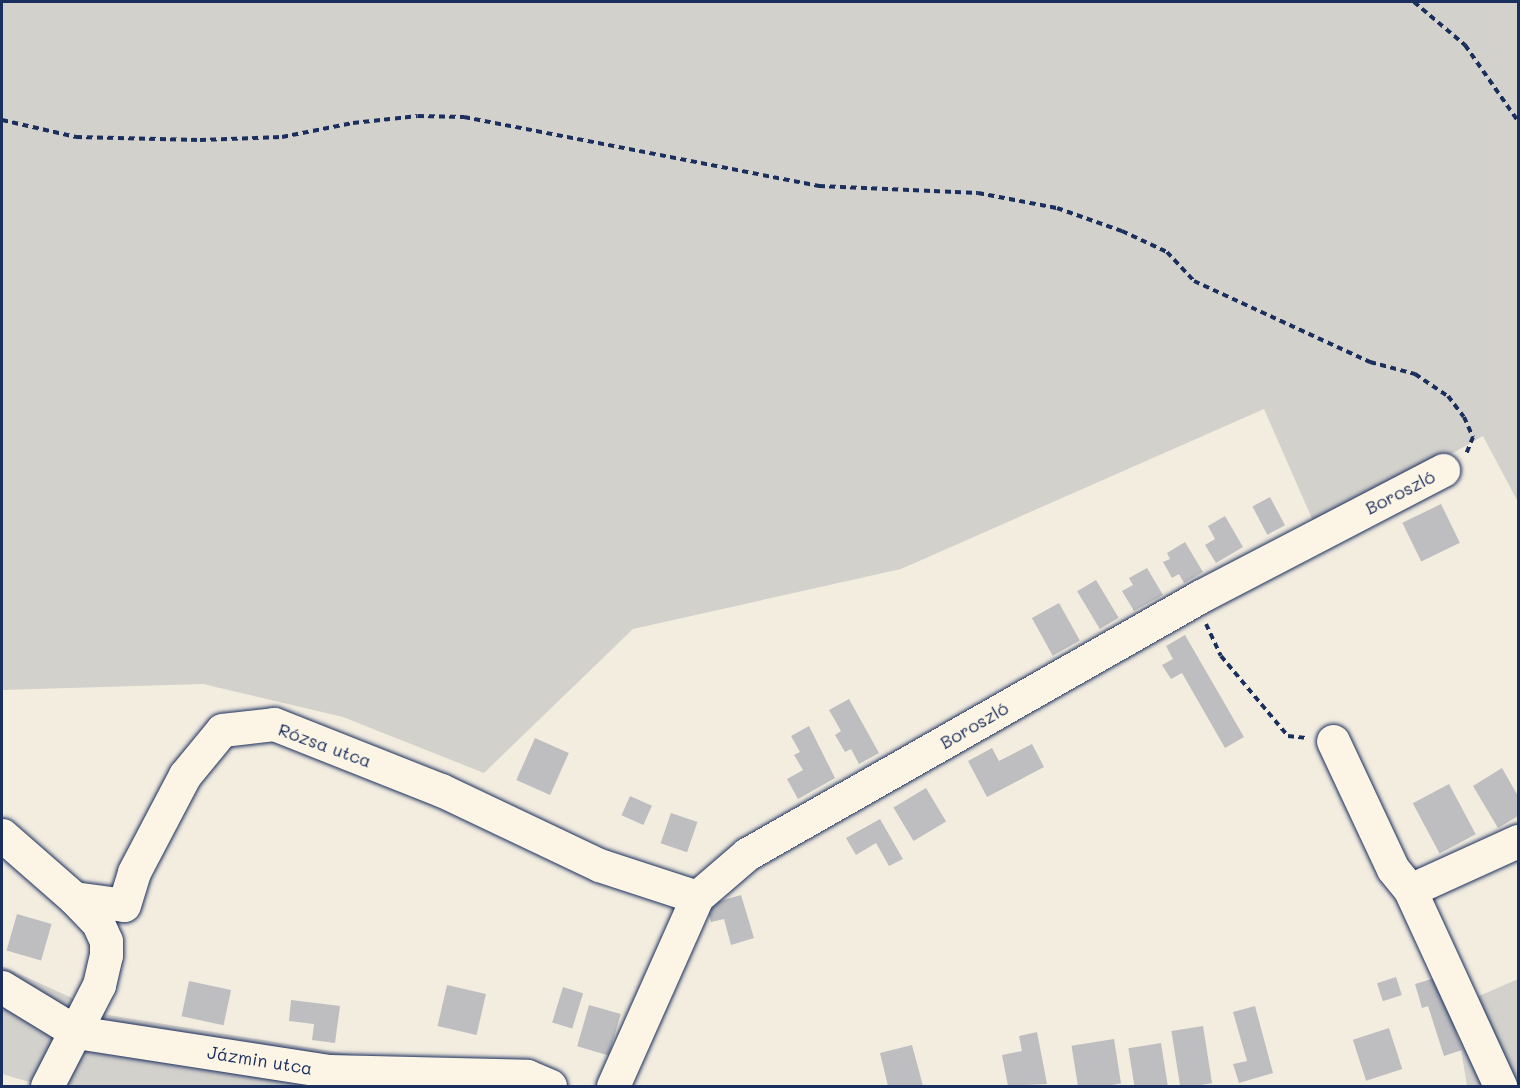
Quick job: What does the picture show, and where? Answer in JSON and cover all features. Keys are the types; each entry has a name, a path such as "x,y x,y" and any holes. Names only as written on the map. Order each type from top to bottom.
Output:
{"street":[{"name":"Boroszló","path":"613,1086 697,897 747,854 1201,596 1443,470"},
{"name":"Rózsa utca","path":"74,898 124,905 134,873 185,775 222,730 273,724 441,790 599,865 697,897"},
{"path":"1333,741 1393,869 1410,890 1500,1086"},
{"path":"2,835 74,898 98,923 106,948 99,985 47,1086"},
{"path":"1410,890 1518,841"},
{"path":"2,987 76,1032"},
{"name":"Jázmin utca","path":"76,1032 329,1071 527,1076 550,1086"}],"path":[{"path":"1414,2 1465,45 1518,122"},
{"path":"2,120 76,137 200,140 282,137 353,123 418,116 464,117 819,186 978,193 1058,208 1122,231 1167,252 1194,281 1371,362 1415,374 1448,396 1473,437 1460,466 1443,470"},
{"path":"1201,596 1207,630 1221,656 1288,736 1333,741"}],"shaded area":[{"path":"2,2 1518,2 1518,502 1483,436 1317,530 1264,409 901,569 633,629 484,773 343,717 203,684 2,690"},
{"path":"2,966 109,1015 546,1086 43,1086 2,1074"},
{"path":"1518,979 1518,1086 1467,1086 1454,1007"}],"building":[{"path":"1270,497 1285,525 1267,535 1252,506"},
{"path":"1441,504 1460,543 1421,561 1402,523"},
{"path":"1225,516 1243,547 1216,563 1205,545 1215,539 1208,526"},
{"path":"1185,542 1203,572 1184,583 1179,574 1172,578 1163,562 1170,559 1167,553"},
{"path":"1147,568 1163,595 1134,611 1122,591 1133,585 1129,578"},
{"path":"1096,580 1119,618 1100,629 1077,591"},
{"path":"1059,603 1080,641 1053,656 1032,618"},
{"path":"1185,635 1244,737 1225,748 1182,673 1171,679 1162,665 1173,659 1166,646"},
{"path":"849,699 879,753 859,764 851,749 845,752 835,735 841,731 829,710"},
{"path":"809,726 835,778 798,799 787,779 803,770 794,755 800,752 791,736"},
{"path":"535,738 569,753 550,795 516,780"},
{"path":"1032,744 1044,767 987,797 968,761 992,748 999,761"},
{"path":"1502,768 1518,796 1518,816 1498,828 1473,786"},
{"path":"1449,784 1476,834 1440,854 1413,803"},
{"path":"926,788 946,821 914,841 893,808"},
{"path":"630,796 652,806 643,825 621,815"},
{"path":"671,813 697,822 687,852 661,843"},
{"path":"880,819 903,859 889,866 876,843 856,855 846,838"},
{"path":"741,895 754,938 731,945 724,919 711,922 706,905"},
{"path":"17,914 52,924 41,960 7,951"},
{"path":"1396,977 1402,995 1383,1001 1377,983"},
{"path":"1438,977 1462,1050 1444,1056 1428,1006 1422,1008 1415,984"},
{"path":"189,981 231,990 224,1025 182,1016"},
{"path":"447,985 486,994 477,1035 438,1026"},
{"path":"563,987 583,993 572,1029 552,1022"},
{"path":"291,1000 340,1006 335,1043 312,1040 314,1024 289,1021"},
{"path":"589,1005 621,1014 609,1055 577,1046"},
{"path":"1255,1006 1273,1073 1239,1083 1233,1064 1247,1061 1233,1012"},
{"path":"1203,1026 1212,1083 1180,1086 1171,1031"},
{"path":"1389,1028 1402,1069 1366,1081 1353,1040"},
{"path":"1037,1032 1047,1084 1008,1086 1002,1055 1022,1051 1019,1036"},
{"path":"1114,1039 1121,1083 1078,1086 1072,1046"},
{"path":"1161,1043 1168,1085 1134,1086 1128,1048"},
{"path":"912,1045 923,1086 888,1086 880,1053"}]}
